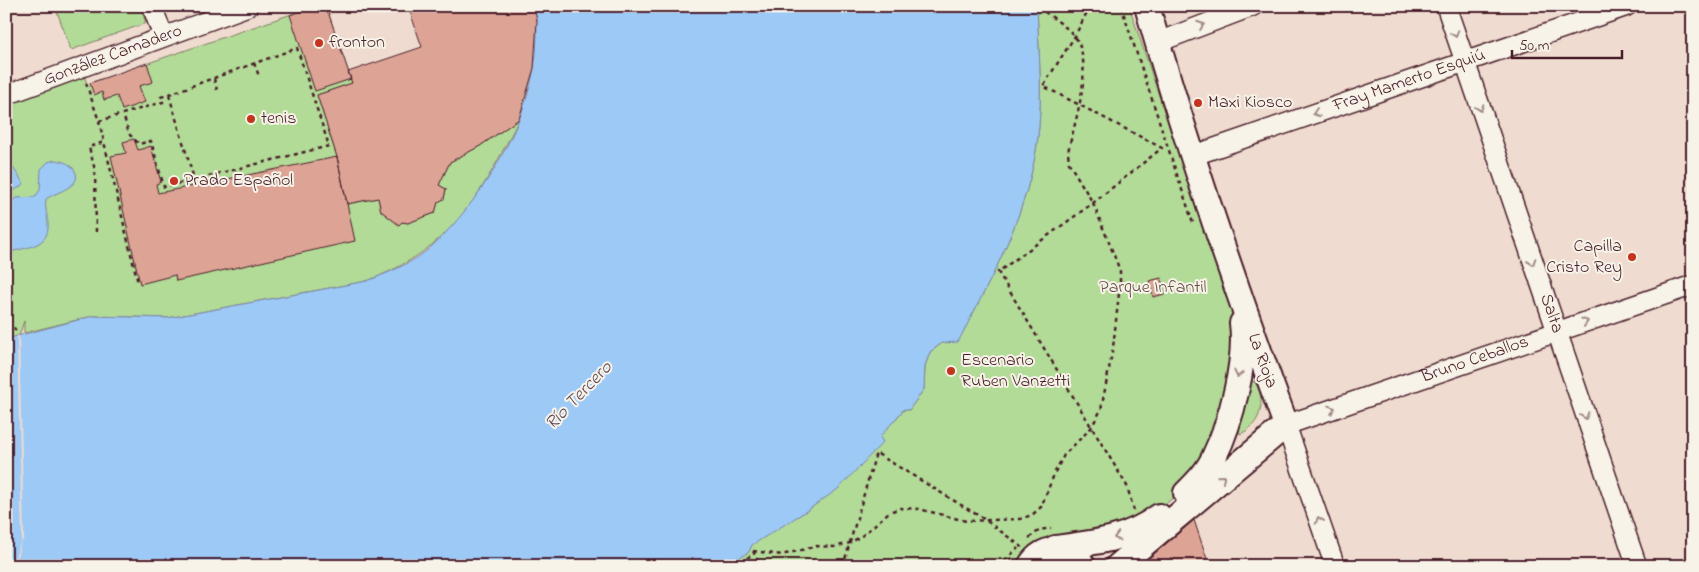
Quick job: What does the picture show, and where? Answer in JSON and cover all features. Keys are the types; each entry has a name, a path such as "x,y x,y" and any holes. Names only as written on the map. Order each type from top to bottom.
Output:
{"main road":[{"path":"1139,6 1156,42"},
{"path":"1146,6 1156,42"},
{"name":"La Rioja","path":"1156,42 1237,292 1286,425"},
{"path":"1055,538 1119,537 1139,529 1180,499 1208,468 1222,437 1243,347 1237,292"},
{"path":"1118,566 1286,425"},
{"path":"1026,557 1047,550 1055,538"},
{"path":"1055,538 1083,566"}],"street":[{"path":"152,6 163,36"},
{"name":"González Camadero","path":"6,95 248,6"},
{"path":"1156,42 1253,6"},
{"name":"Salta","path":"1446,6 1637,566"},
{"name":"Fray Mamerto Esquiú","path":"1192,156 1627,6"},
{"name":"Bruno Ceballos","path":"1286,425 1693,285"},
{"name":"La Rioja","path":"1286,425 1335,566"}],"path":[{"path":"1090,6 1075,36 1043,86 1162,148 1093,203 998,272 1127,486 1136,517"},
{"path":"1121,6 1196,231"},
{"path":"760,566 753,552 782,555 817,546 834,547 850,543 863,535 889,512 901,508 919,509 958,521 1010,520 1032,515 1041,507 1064,455 1091,428 1101,410 1109,376 1120,271 1093,203 1069,163 1068,152 1084,62 1075,36 1040,8"},
{"path":"99,121 163,102 161,97 297,48 329,146 164,187 151,141 139,144 129,134 123,114"},
{"path":"254,63 259,76"},
{"path":"82,67 99,121 138,283"},
{"path":"214,79 217,90"},
{"path":"169,95 194,180"},
{"path":"96,232 95,170 89,147 104,142"},
{"path":"6,330 14,328 18,334"},
{"path":"842,566 876,453 984,519 1026,557"},
{"path":"999,566 1026,557 1040,530 1055,538"},
{"path":"733,566 752,555"},
{"path":"612,566 630,563 687,566"}],"green space":[{"path":"55,6 140,6 146,23 71,50"},
{"name":"Prado Español","path":"315,6 326,6 352,83 317,95 337,157 347,204 378,198 381,211 399,225 402,222 408,223 435,213 438,202 444,198 446,189 439,185 450,162 480,146 519,119 491,172 460,217 442,236 421,253 396,268 367,281 168,318 93,316 24,333 24,321 19,336 6,339 6,103 84,75 87,84"},
{"name":"Parque Infantil","path":"1037,6 1129,6 1237,328 1231,380 1196,478 1155,513 1124,528 1044,538 1010,566 712,566 808,510 905,409 909,410 924,389 925,366 930,352 942,343 958,341 1002,256 1020,212 1033,166 1037,146 1040,106"},
{"path":"1254,381 1260,396 1260,411 1258,418 1253,424 1240,434 1238,427 1251,383"}],"water":[{"name":"Río Tercero","path":"534,6 1037,6 1040,86 1039,127 1033,166 1020,212 1002,256 958,342 942,343 930,352 925,366 924,389 909,410 904,409 880,437 883,442 838,489 752,545 749,552 726,566 718,562 711,566 6,566 6,339 93,316 168,318 367,281 393,271 417,258 453,225 474,199 494,169 511,137 524,104 533,71 537,38"},
{"path":"8,160 24,184 6,196 6,161"},
{"path":"55,160 71,166 76,174 76,179 68,188 46,199 48,228 43,240 38,244 6,254 6,204 17,198 35,197 40,190 41,169 48,162"}],"pier":[{"path":"17,336 19,336 24,539 21,542 15,566 12,566 22,538"}],"building":[{"name":"fronton","path":"315,6 326,6 351,79 315,91 290,15"},
{"path":"408,6 534,6 537,21 534,68 519,119 480,146 450,162 439,185 446,189 444,199 438,202 435,213 408,223 402,222 399,225 381,211 378,198 347,204 337,157 317,95 352,83 348,72 422,47"},
{"path":"147,63 153,82 139,86 145,102 122,110 117,96 104,100 102,92 94,95 90,83"},
{"path":"134,139 138,150 151,146 161,182 156,184 158,193 337,157 355,241 176,281 175,275 140,284 111,156 126,153 123,142"},
{"path":"1161,278 1165,294 1153,297 1149,281"},
{"path":"1194,520 1209,565 1141,566 1141,565"}],"place":[{"name":"fronton","path":"319,43"},
{"name":"Maxi Kiosco","path":"1198,103"},
{"name":"tenis","path":"251,119"},
{"name":"Prado Español","path":"174,181"},
{"name":"Capilla Cristo Rey","path":"1632,257"},
{"name":"Escenario Ruben Vanzetti","path":"951,371"}]}
